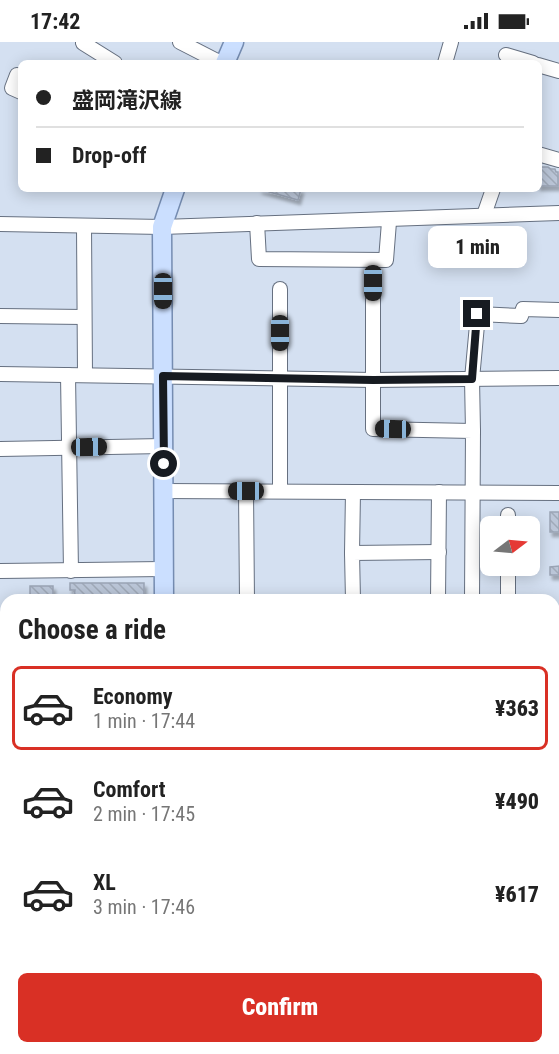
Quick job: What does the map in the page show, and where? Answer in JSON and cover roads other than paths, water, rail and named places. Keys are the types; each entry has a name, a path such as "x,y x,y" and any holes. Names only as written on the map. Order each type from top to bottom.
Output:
{"main road":[{"path":"225,60 234,42"},
{"path":"164,594 162,227 174,192"}],"street":[{"path":"180,42 217,60"},
{"path":"446,60 451,42"},
{"path":"83,43 110,60"},
{"path":"506,53 525,60"},
{"path":"542,66 559,71"},
{"path":"16,75 12,88 18,91"},
{"path":"542,155 559,160"},
{"path":"484,215 492,192"},
{"path":"0,224 162,227 559,213"},
{"path":"257,223 259,259 386,261 389,222"},
{"path":"84,226 85,375"},
{"path":"373,283 373,429 473,431"},
{"path":"280,289 280,491"},
{"path":"472,594 472,379 477,314 521,316 523,309 559,310"},
{"path":"0,316 84,318"},
{"path":"0,374 373,380 559,378"},
{"path":"68,375 71,570"},
{"path":"0,449 164,446"},
{"path":"164,491 559,493"},
{"path":"246,491 247,594"},
{"path":"353,492 353,594"},
{"path":"438,594 439,492"},
{"path":"352,553 439,552"},
{"path":"0,571 164,569"},
{"path":"508,576 508,594"}]}
